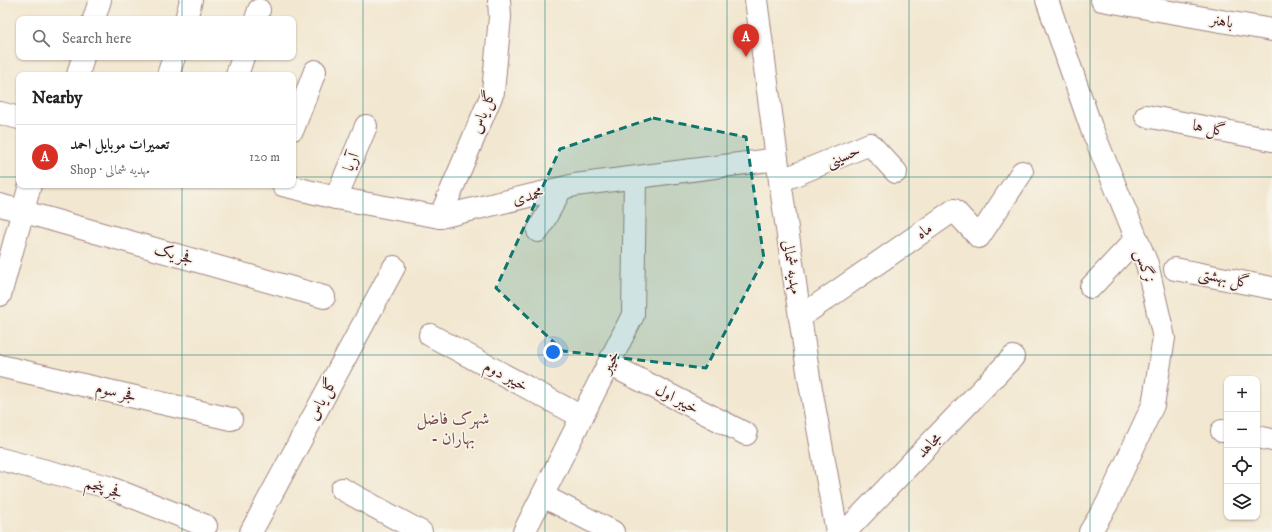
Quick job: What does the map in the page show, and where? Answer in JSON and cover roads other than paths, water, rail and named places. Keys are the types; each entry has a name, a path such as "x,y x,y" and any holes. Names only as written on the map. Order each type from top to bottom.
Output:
{"street":[{"path":"95,16 100,0"},
{"path":"187,16 191,0"},
{"name":"گل یاس","path":"440,217 492,92 500,17 499,0"},
{"name":"مهدیه شمالی","path":"756,0 776,159 809,378 837,532"},
{"name":"نرگس","path":"1047,0 1091,127 1147,264 1164,338 1153,405 1107,504 1090,532"},
{"name":"باهنر","path":"1102,0 1272,30"},
{"path":"79,72 82,60"},
{"path":"169,72 173,60"},
{"path":"238,72 242,60"},
{"path":"296,121 315,71"},
{"path":"0,113 16,117"},
{"name":"گل ها","path":"1146,116 1272,140"},
{"name":"آریا","path":"336,198 366,126"},
{"name":"حسینی","path":"780,181 870,144 896,172"},
{"name":"محمدی","path":"295,188 336,198 440,217 575,185 776,159"},
{"name":"ماه","path":"800,316 954,210 979,237 1022,172"},
{"name":"خیبر","path":"524,532 633,315 635,178"},
{"path":"0,295 29,188"},
{"path":"538,231 561,189"},
{"name":"فجر یک","path":"0,205 324,297"},
{"path":"1091,286 1136,239"},
{"name":"گل یاس","path":"251,532 394,267"},
{"name":"گل بهشتی","path":"1175,269 1272,288"},
{"name":"خیبر دوم","path":"430,335 582,417"},
{"name":"مجاهد","path":"845,532 1013,357"},
{"name":"خیبر اول","path":"609,364 746,434"},
{"name":"فجر سوم","path":"0,366 231,419"},
{"path":"1260,438 1272,440"},
{"name":"فجر پنجم","path":"0,459 108,487 206,526"},
{"path":"342,488 421,532"},
{"path":"543,496 613,532"}],"place":[{"name":"تعمیرات موبایل احمد","path":"746,57"}],"district":[{"name":"شهرک فاضل - بهاران","path":"453,429"}]}
